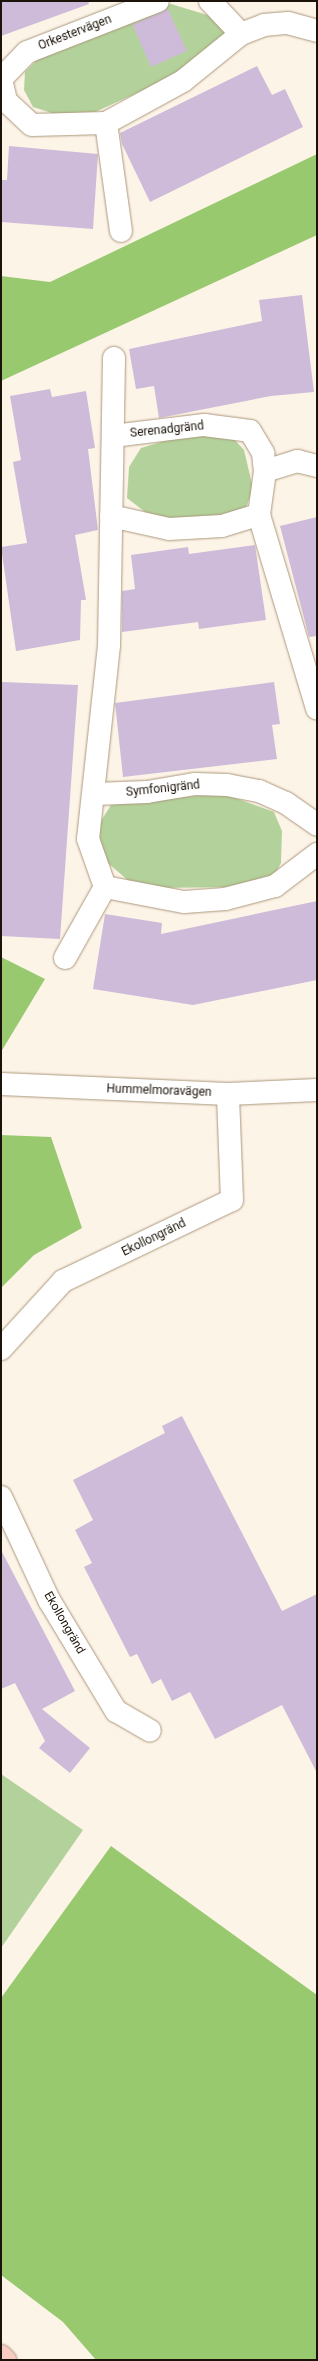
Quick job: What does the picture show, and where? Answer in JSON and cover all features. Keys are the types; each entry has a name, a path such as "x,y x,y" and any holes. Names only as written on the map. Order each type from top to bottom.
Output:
{"main road":[{"path":"1,2356 5,2360"}],"street":[{"name":"Orkestervägen","path":"158,1 27,52 1,79 6,100 32,125 106,123 183,81 241,34 264,25 288,23 317,30"},
{"path":"210,1 241,34"},
{"path":"106,123 121,231"},
{"name":"Serenadgränd","path":"94,794 95,754 109,645 114,358"},
{"name":"Serenadgränd","path":"113,436 204,425 250,431 263,453 265,471 259,515 317,708"},
{"path":"265,471 297,461 317,466"},
{"path":"111,516 169,529 222,526 259,515"},
{"name":"Symfonigränd","path":"94,794 147,792 196,784 227,784 259,791 286,803 317,826"},
{"path":"65,958 105,887 88,839 94,794"},
{"path":"105,887 184,902 225,899 275,886 317,854"},
{"name":"Hummelmoravägen","path":"1,1084 228,1094 317,1090"},
{"name":"Ekollongränd","path":"1,1349 63,1281 232,1200 228,1094"},
{"name":"Ekollongränd","path":"1,1497 49,1600 116,1711 150,1730"}],"green space":[{"path":"171,4 214,17 230,37 174,76 95,112 55,114 33,107 24,90 25,72 45,52"},
{"path":"317,154 317,235 1,381 1,276 50,282"},
{"path":"181,436 231,436 244,450 253,488 246,508 223,517 165,519 145,512 127,498 129,467 141,448"},
{"path":"221,793 274,812 282,831 281,863 273,878 238,887 152,888 130,882 102,858 99,824 111,805"},
{"path":"1,957 45,979 1,1052"},
{"path":"1,1135 51,1137 82,1228 34,1255 1,1288"},
{"path":"1,1774 83,1830 1,1948"},
{"path":"111,1846 317,1995 317,2360 96,2360 63,2322 1,2275 1,1998"}],"building":[{"path":"1,1 88,1 89,4 1,36"},
{"path":"168,9 187,51 151,67 132,25"},
{"path":"257,66 272,95 285,89 303,127 150,202 122,144 120,133"},
{"path":"9,146 98,154 93,229 1,222 1,180 7,180"},
{"path":"302,295 314,392 271,396 159,418 154,386 136,389 129,349 262,321 259,300"},
{"path":"50,389 52,397 86,391 95,448 88,449 98,530 75,535 86,600 81,600 80,640 16,651 1,547 27,543 13,462 21,460 10,396"},
{"path":"317,517 317,636 309,637 280,526"},
{"path":"255,545 266,620 199,629 198,622 122,632 122,591 135,589 131,555 188,547 189,554"},
{"path":"2,682 78,685 60,939 1,936"},
{"path":"274,682 280,724 272,725 277,759 123,777 115,703"},
{"path":"317,901 317,980 193,1005 93,989 105,914 162,923 161,934"},
{"path":"182,1416 282,1611 317,1594 317,1773 282,1705 215,1739 190,1692 172,1701 161,1679 152,1684 137,1654 130,1657 84,1567 92,1563 75,1530 93,1520 73,1480 165,1433 162,1426"},
{"path":"1,1550 75,1691 42,1709 90,1748 70,1773 39,1748 45,1741 15,1683 1,1689"}]}
